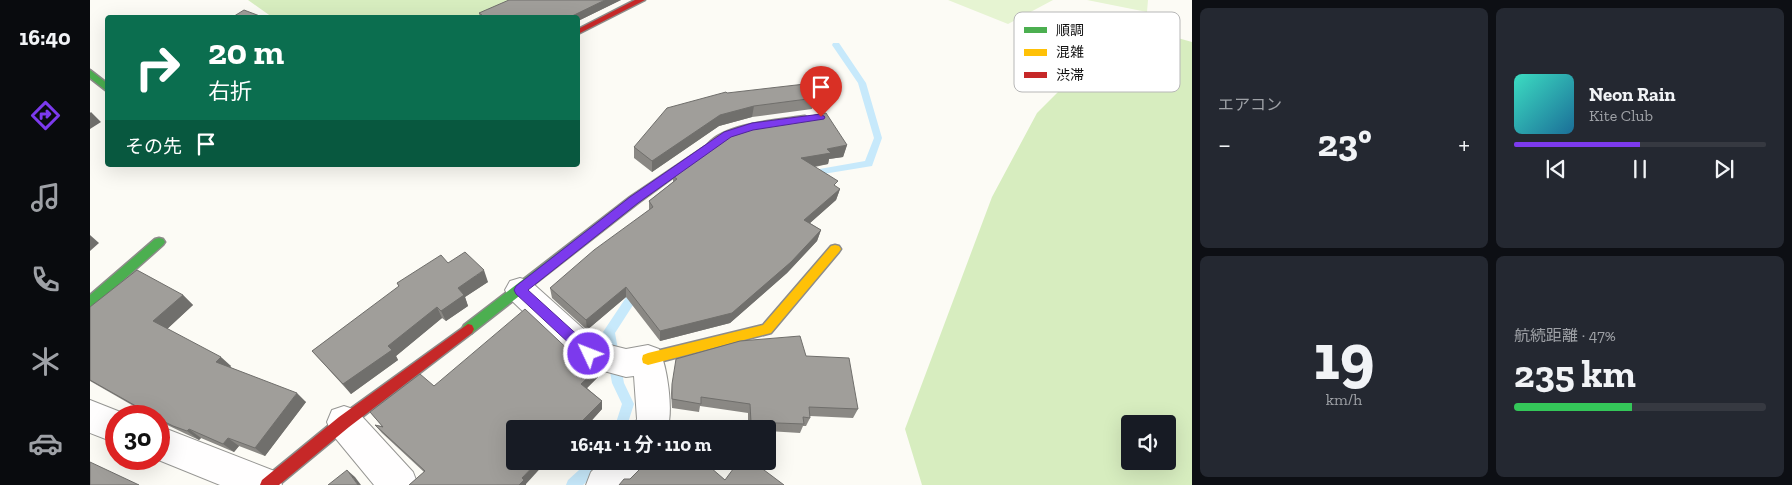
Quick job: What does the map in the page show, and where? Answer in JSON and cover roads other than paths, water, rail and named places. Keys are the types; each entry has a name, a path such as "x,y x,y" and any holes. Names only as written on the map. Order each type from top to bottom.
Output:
{"street":[{"path":"580,31 641,0"},
{"path":"90,73 105,86"},
{"path":"170,447 266,485 344,422 520,290 634,200 728,134 752,127 821,117"},
{"path":"90,302 159,242"},
{"path":"520,290 589,354 637,361 767,330 835,249"},
{"path":"637,361 654,420"},
{"path":"90,416 105,422"},
{"path":"344,422 400,485"},
{"path":"604,485 619,470"}],"waterway":[{"path":"811,173 869,164 878,138 862,83 836,45"},
{"path":"623,420 628,404 618,383 609,332 631,299 640,293"},
{"path":"573,485 589,470"}]}
